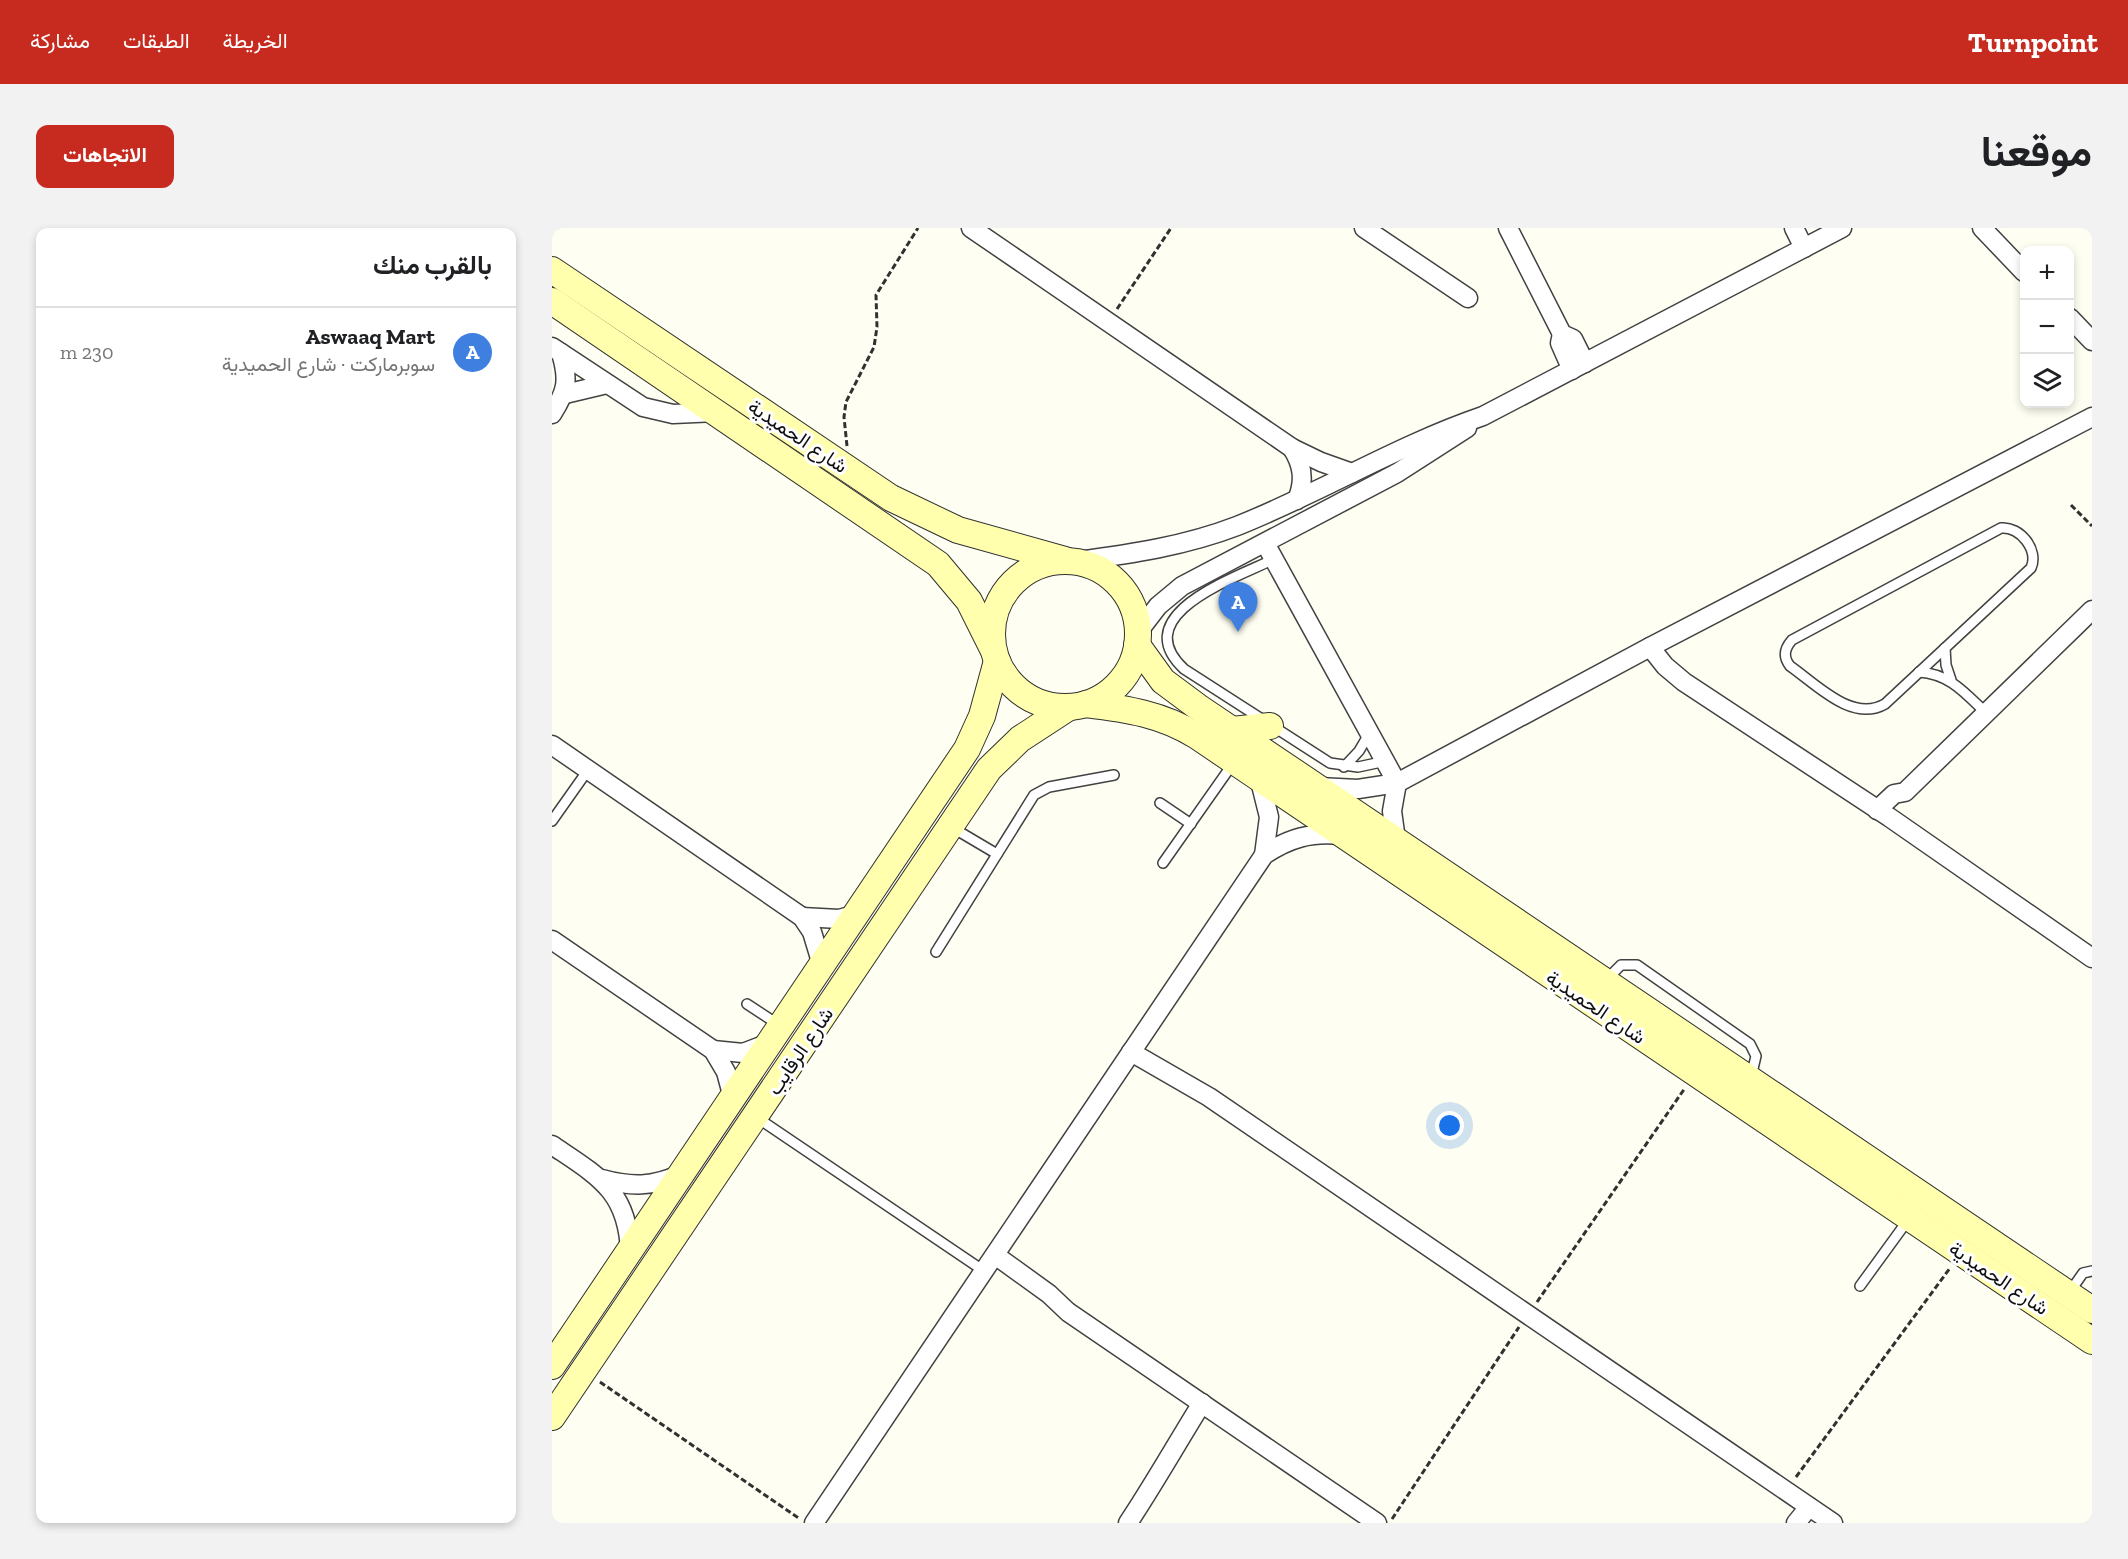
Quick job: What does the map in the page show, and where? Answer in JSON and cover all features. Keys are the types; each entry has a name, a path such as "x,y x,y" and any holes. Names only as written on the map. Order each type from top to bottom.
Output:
{"street":[{"path":"971,228 1292,448 1352,473"},
{"path":"1364,228 1468,298"},
{"path":"1508,228 1563,334 1560,343 1578,367"},
{"path":"1794,228 1804,248"},
{"path":"1483,416 1419,460 1270,551 1182,586 1158,606 1138,638 1124,677 1107,693 1078,705 1049,705 1031,699 1011,683 995,655 993,623 1001,598 1008,587 1028,570 1052,561 1071,561 1182,543 1237,525 1297,500 1445,430 1483,416 1842,228"},
{"path":"1982,228 2020,267"},
{"name":"شارع الحميدية","path":"552,270 891,498 942,523 976,536 1071,561"},
{"name":"شارع الحميدية","path":"552,301 938,564 969,601 995,655"},
{"path":"2074,322 2092,341"},
{"path":"556,350 644,407 658,412 717,412"},
{"path":"552,414 565,394 566,374 556,350"},
{"path":"565,394 606,384"},
{"path":"1319,787 1358,789 1398,783 1650,647 2092,417"},
{"path":"1292,448 1302,468 1301,490 1297,500"},
{"path":"1270,551 1398,783 1392,812 1396,840"},
{"path":"1071,561 1101,569 1120,585 1133,607 1138,638"},
{"path":"1883,814 1894,794 1905,792 2092,610"},
{"name":"شارع الحميدية","path":"1138,638 1172,689 2092,1310"},
{"path":"1650,647 1665,666 1684,682 1883,814 2092,958"},
{"name":"شارع الرقايب","path":"552,1366 967,749 982,716 995,655"},
{"name":"شارع الحميدية","path":"1078,705 1138,711 1161,717 1182,727 2092,1341"},
{"name":"شارع الرقايب","path":"552,1417 998,759 1020,739 1078,705"},
{"path":"1232,730 1270,726"},
{"path":"552,745 802,917 812,932 822,965"},
{"path":"1260,781 1269,817 1264,855"},
{"path":"814,1523 1264,855 1281,843 1300,836 1320,833 1341,835"},
{"path":"802,917 820,920 856,914"},
{"path":"552,940 713,1050 726,1072 733,1098"},
{"path":"713,1050 742,1053 776,1035"},
{"path":"1135,1047 1786,1491 1818,1517"},
{"path":"552,1145 602,1179 615,1194 630,1231 630,1252"},
{"path":"602,1179 622,1185 644,1186 664,1182 684,1172"},
{"path":"988,1264 1049,1294 1068,1312 1377,1523"},
{"path":"1128,1523 1157,1480 1169,1455 1207,1407"},
{"path":"1796,1523 1818,1517"}],"lane":[{"path":"2007,527 2016,531 2032,550 2034,559 2031,568 1945,648 1885,704 1878,708 1861,710 1846,704 1790,666 1786,650 1792,640 1996,530 2007,527"},
{"path":"1270,551 1187,603 1171,622 1168,639 1173,656 1184,669 1317,757 1344,767 1372,766 1386,761"},
{"path":"1945,648 1946,665 1951,680"},
{"path":"1919,672 1936,674 1951,680 1986,713"},
{"path":"1344,767 1359,751 1370,732"},
{"path":"1163,863 1234,762"},
{"path":"552,821 588,770"},
{"path":"936,952 1034,795 1040,790 1114,775"},
{"path":"1160,803 1191,824"},
{"path":"950,827 997,854"},
{"path":"747,1004 776,1035"},
{"path":"756,1117 988,1264"},
{"path":"1860,1286 1909,1218"},
{"path":"2068,1294 2083,1273 2092,1271"}],"path":[{"path":"839,464 847,446 844,417 846,402 870,356 876,337 874,302 878,288 918,228"},
{"path":"1108,322 1171,228"},
{"path":"2071,505 2092,526"},
{"path":"1389,1523 1528,1315 1695,1074"},
{"path":"1786,1491 1961,1253"},
{"path":"584,1370 805,1523"}],"place":[{"name":"Aswaaq Mart","path":"1238,632"}]}
